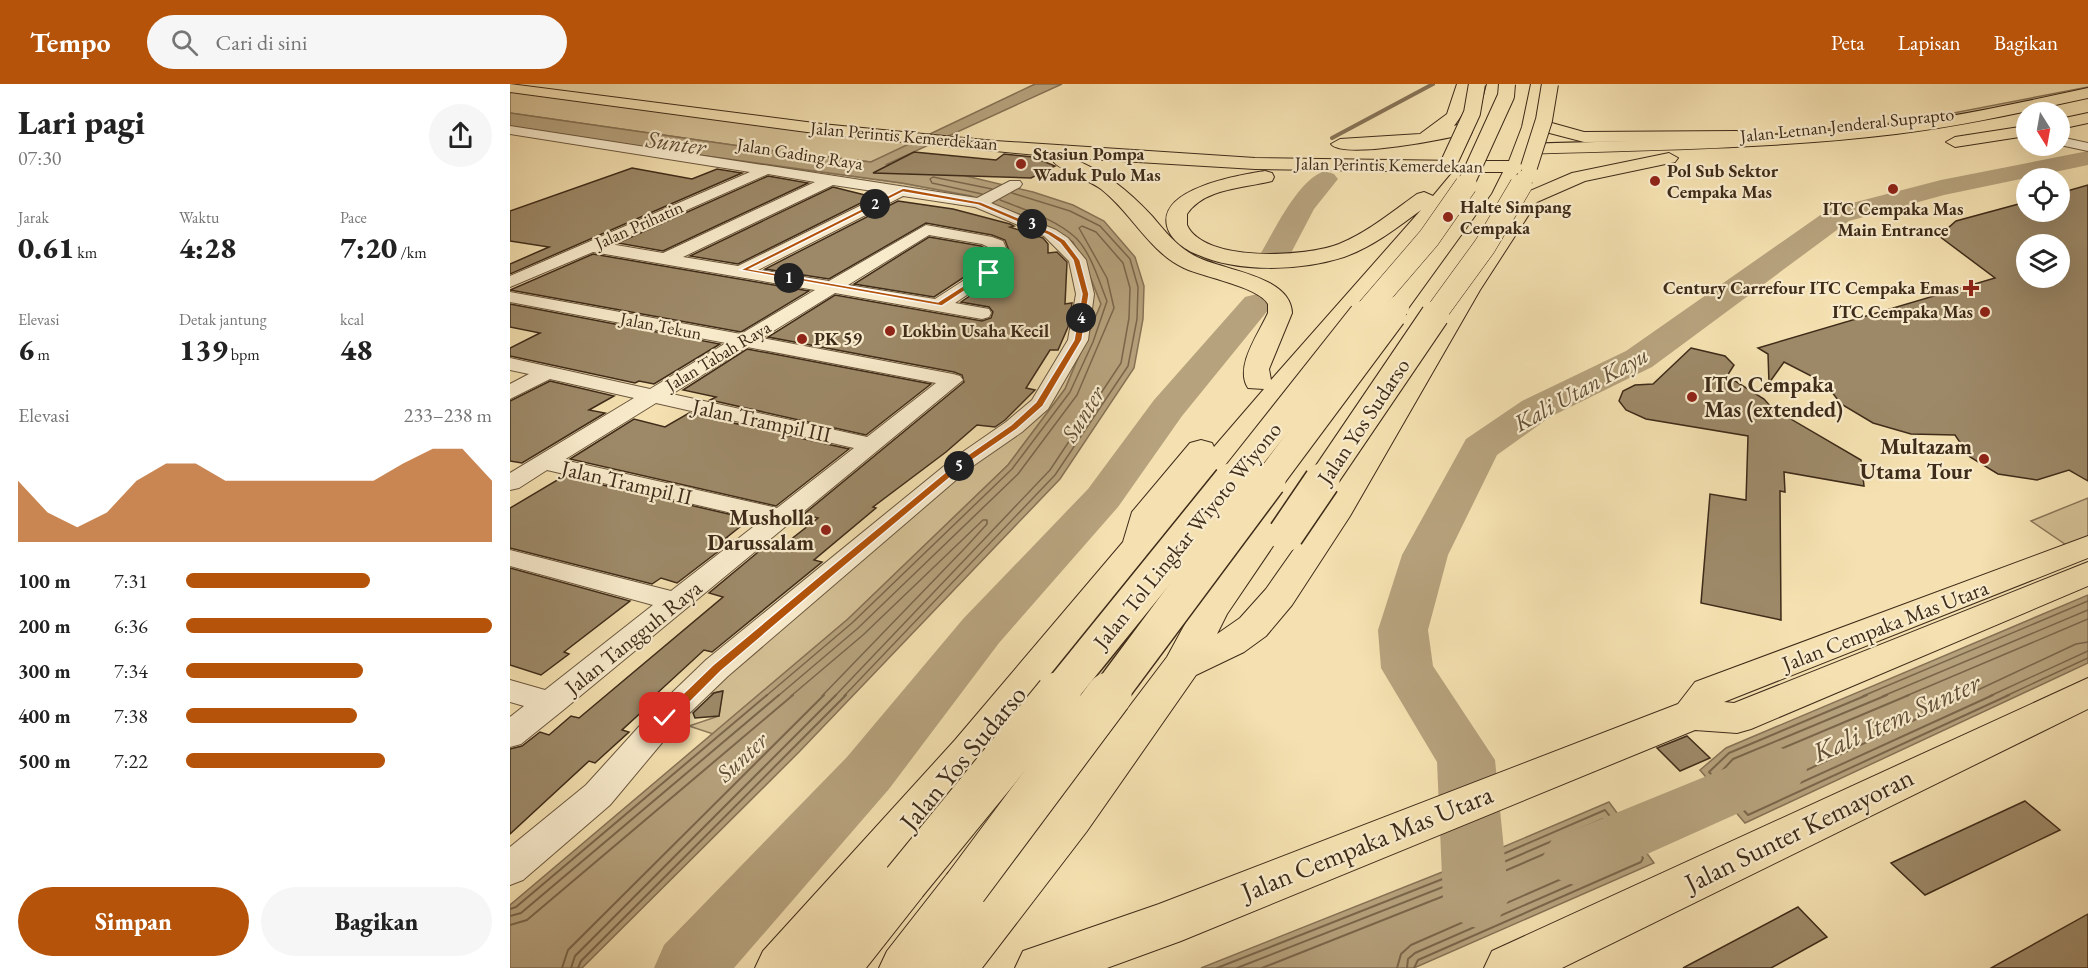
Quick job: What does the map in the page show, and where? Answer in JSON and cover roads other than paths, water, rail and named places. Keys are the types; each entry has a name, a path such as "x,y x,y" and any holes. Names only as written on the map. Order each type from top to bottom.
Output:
{"main road":[{"path":"1382,142 1428,134 1446,128 1455,117 1464,84"},
{"path":"1463,161 1477,84"},
{"path":"1463,161 1486,121 1494,84"},
{"name":"Jalan Tol Lingkar Wiyoto Wiyono","path":"835,968 1235,477 1332,352 1429,238 1471,178 1506,96 1507,84"},
{"name":"Jalan Tol Lingkar Wiyoto Wiyono","path":"905,968 1274,470 1483,196 1511,143 1523,112 1526,84"},
{"path":"1523,161 1544,120 1555,86"},
{"path":"1536,103 1553,104 1555,86"},
{"name":"Jalan Perintis Kemerdekaan","path":"510,87 790,125 915,138 944,133 1112,156 1523,161"},
{"name":"Jalan Letnan Jenderal Suprapto","path":"1712,141 1737,136 1912,121 2088,87"},
{"name":"Jalan Letnan Jenderal Suprapto","path":"1523,161 1712,141 1814,136 1915,126 2088,93"},
{"path":"1523,161 1536,103"},
{"path":"1536,103 1584,137 1737,136"},
{"path":"2070,112 2088,108"},
{"path":"2070,122 2088,118"},
{"path":"1427,196 1379,232 1335,253 1289,260 1227,256 1197,246 1178,230 1175,219 1179,209 1207,190 1327,159 1353,144 1449,135 1486,121"},
{"name":"Jalan Letnan Jenderal Suprapto","path":"1523,161 1669,158 1770,152 1922,140 2016,124"},
{"name":"Jalan Letnan Jenderal Suprapto","path":"1935,145 2016,132"},
{"path":"972,136 1058,160 1101,177 1168,248 1191,263 1268,290 1275,295 1280,304 1280,313 1256,369 1267,374"},
{"name":"Jalan Perintis Kemerdekaan","path":"972,136 1128,143 1190,150 1413,166 1463,161"},
{"path":"1128,143 1228,145"},
{"name":"Jalan Letnan Jenderal Suprapto","path":"1770,152 1814,153"},
{"path":"1463,161 1496,158 1523,161"},
{"path":"1501,195 1553,177 1669,158"},
{"name":"Jalan Yos Sudarso","path":"1139,544 1148,512 1267,374 1427,196 1463,161"},
{"name":"Jalan Yos Sudarso","path":"781,968 970,752 1139,544 1173,521 1233,441 1459,178 1463,161"},
{"name":"Jalan Yos Sudarso","path":"1182,665 1210,611 1315,456 1523,161"},
{"name":"Jalan Yos Sudarso","path":"951,968 1071,818 1182,665 1229,617 1442,304 1485,246 1523,161"},
{"path":"1182,665 1231,644 1253,627 1280,597 1334,516 1468,290 1530,198 1567,181 1627,166"},
{"path":"1233,441 1260,437 1283,439 1308,449 1315,456"},
{"name":"Jalan Cempaka Mas Utara","path":"1692,715 1709,692 2088,546"},
{"name":"Jalan Cempaka Mas Utara","path":"1041,968 1164,925 1692,715 1737,718 2088,573"},
{"name":"Jalan Sunter Kemayoran","path":"1510,968 2088,692"}],"street":[{"name":"Jalan Gading Raya","path":"510,130 981,202 1050,233 1062,242 1077,260 1085,294 1078,340 1040,404 1014,427 962,463 717,668 651,734 598,795 510,869"},
{"name":"Jalan Gading Raya","path":"510,136 648,158 691,158"},
{"path":"1996,136 2016,137"},
{"name":"Jalan Prihatin","path":"510,282 768,168"},
{"path":"667,258 833,179"},
{"path":"981,202 1014,185"},
{"path":"744,270 903,190"},
{"name":"Jalan Tabah Raya","path":"510,483 926,230 986,240 997,245 1001,255 989,273 939,305"},
{"path":"590,246 744,270 982,313"},
{"name":"Jalan Tekun","path":"510,297 953,380"},
{"name":"Jalan Trampil III","path":"510,364 873,445"},
{"path":"510,393 548,372"},
{"name":"Jalan Tangguh Raya","path":"510,735 953,380"},
{"name":"Jalan Trampil II","path":"542,462 782,517"},
{"path":"510,558 677,602"},
{"path":"510,691 551,703"}],"water":[{"name":"Sunter","path":"1035,84 1062,84 887,164 958,174 1033,192 1073,205 1104,221 1135,257 1144,286 1143,319 1134,368 1060,479 799,752 582,968 510,968 510,905 848,619 1008,465 1065,389 1101,304 1073,242 1040,222 971,196 902,183 510,129 510,113 767,150 871,162"},
{"name":"Kali Item Sunter","path":"2088,595 2088,663 1745,823 1700,770 1726,748"},
{"path":"1609,802 1654,863 1414,968 1201,968 1470,861"}],"waterway":[{"path":"1332,138 1433,84"},
{"name":"Kali Utan Kayu","path":"1476,899 1466,760 1407,668 1403,630 1425,555 1480,448 1536,409 1639,359 1839,215 1941,188 2088,158"},
{"path":"1276,253 1302,207 1325,179"},
{"path":"689,968 868,773 981,631 1103,498 1168,408 1257,304"},
{"path":"1574,858 1778,770"}],"place":[{"name":"Stasiun Pompa Waduk Pulo Mas","path":"1021,164"},
{"name":"Pol Sub Sektor Cempaka Mas","path":"1655,181"},
{"name":"ITC Cempaka Mas Main Entrance","path":"1893,189"},
{"name":"Halte Simpang Cempaka","path":"1448,217"},
{"name":"Century Carrefour ITC Cempaka Emas","path":"1971,288"},
{"name":"ITC Cempaka Mas","path":"1985,312"},
{"name":"Lokbin Usaha Kecil","path":"890,331"},
{"name":"PK 59","path":"802,339"},
{"name":"ITC Cempaka Mas (extended)","path":"1692,397"},
{"name":"Multazam Utama Tour","path":"1984,459"},
{"name":"Musholla Darussalam","path":"826,530"}]}
